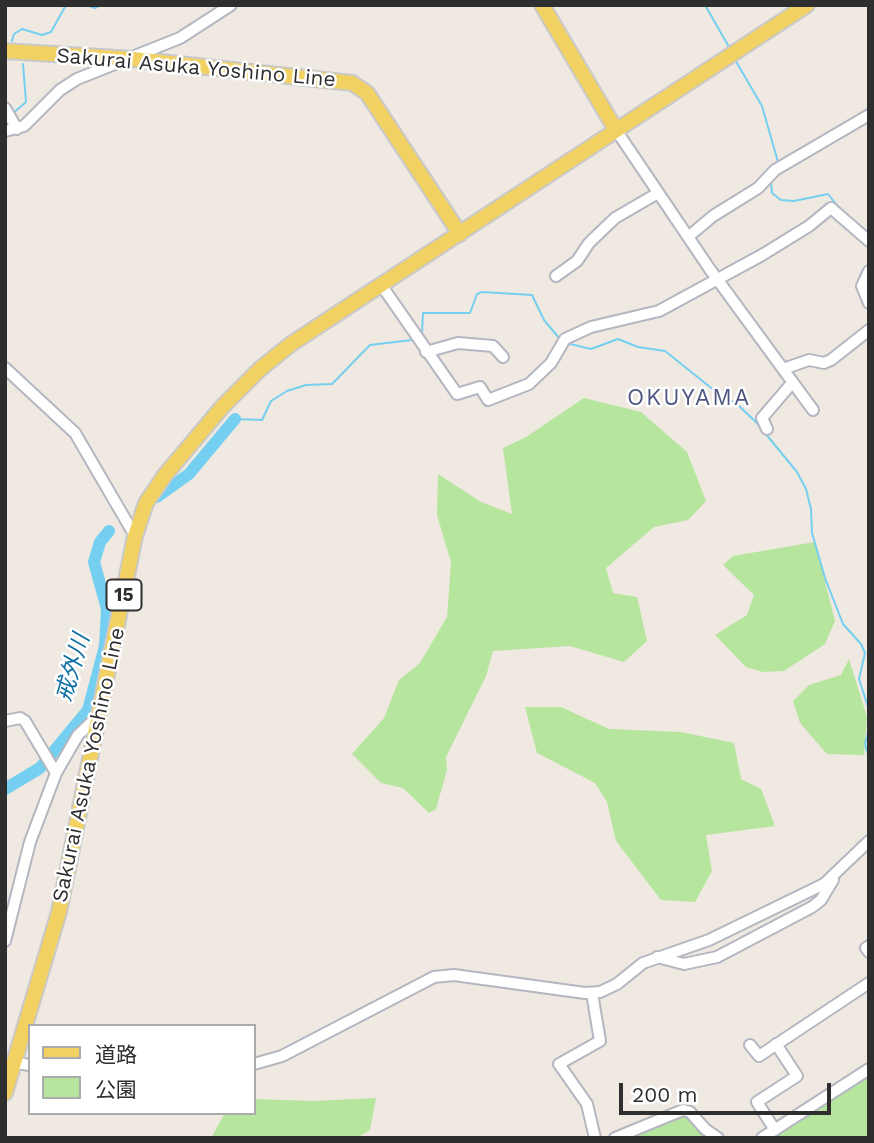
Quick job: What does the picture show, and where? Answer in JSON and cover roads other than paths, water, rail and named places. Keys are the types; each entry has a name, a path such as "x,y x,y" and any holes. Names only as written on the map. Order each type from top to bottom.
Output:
{"main road":[{"path":"542,5 616,130"},
{"path":"460,234 807,5"},
{"name":"Sakurai Asuka Yoshino Line","path":"5,51 133,59 352,83 367,93 460,234 290,344 260,369 223,406 165,475 146,503 135,536 101,714 32,1024"},
{"name":"Sakurai Asuka Yoshino Line","path":"5,1093 23,1064 28,1043"}],"street":[{"path":"9,120 31,121 60,90 77,79 133,59 180,38 231,5"},
{"path":"688,237 713,216 758,188 780,167 869,115"},
{"path":"616,130 688,237 813,410"},
{"path":"556,276 577,261 589,243 615,218 658,192"},
{"path":"382,286 457,394 481,387 488,400 529,384 551,363 563,341 591,327 659,312 809,226 831,208 869,241"},
{"path":"869,271 862,286 869,303"},
{"path":"783,369 809,360 824,363 831,360 869,330"},
{"path":"421,344 493,346 503,357"},
{"path":"5,368 75,433 135,536"},
{"path":"767,429 762,418 792,383"},
{"path":"5,941 30,842 56,773 78,735 101,714"},
{"path":"5,721 20,718 25,721 56,773"},
{"path":"656,957 684,964 717,957 812,907 821,900 834,877 869,841"},
{"path":"256,1063 282,1056 434,977 454,975 592,993 617,984 636,967 656,957 709,940 834,877"},
{"path":"869,946 866,948 869,952"},
{"path":"750,1045 759,1056 869,983"},
{"path":"592,993 600,1041 559,1064 587,1104 595,1138"},
{"path":"775,1130 757,1102 797,1076 776,1044"},
{"path":"762,1138 869,1069"},
{"path":"615,1138 670,1113 683,1110 690,1112 705,1129 718,1138"}],"waterway":[{"path":"12,41 14,34 22,29 42,35 51,32 66,5"},
{"path":"86,5 95,8 101,5"},
{"path":"705,5 729,47"},
{"path":"734,58 762,106 778,162"},
{"path":"12,114 26,102 23,64"},
{"path":"771,181 772,193 781,200 794,201 828,194 840,209"},
{"path":"422,333 423,313 470,313 477,294 482,292 532,295 544,320 559,338"},
{"path":"566,343 591,349 618,339 638,347 665,351 710,387 737,404 760,426"},
{"path":"235,419 262,420 271,401 287,391 306,385 332,384 370,345 412,340"},
{"name":"戒外川","path":"157,497 189,474 235,419"},
{"path":"765,433 797,472 806,489 811,509 812,533 825,578 843,624 861,644 865,653 859,679 869,710"},
{"name":"戒外川","path":"5,789 40,768 88,710 105,646 107,609 94,562 100,542 109,531"},
{"path":"869,729 865,744 869,758"}],"district":[{"name":"OKUYAMA","path":"689,398"}]}
